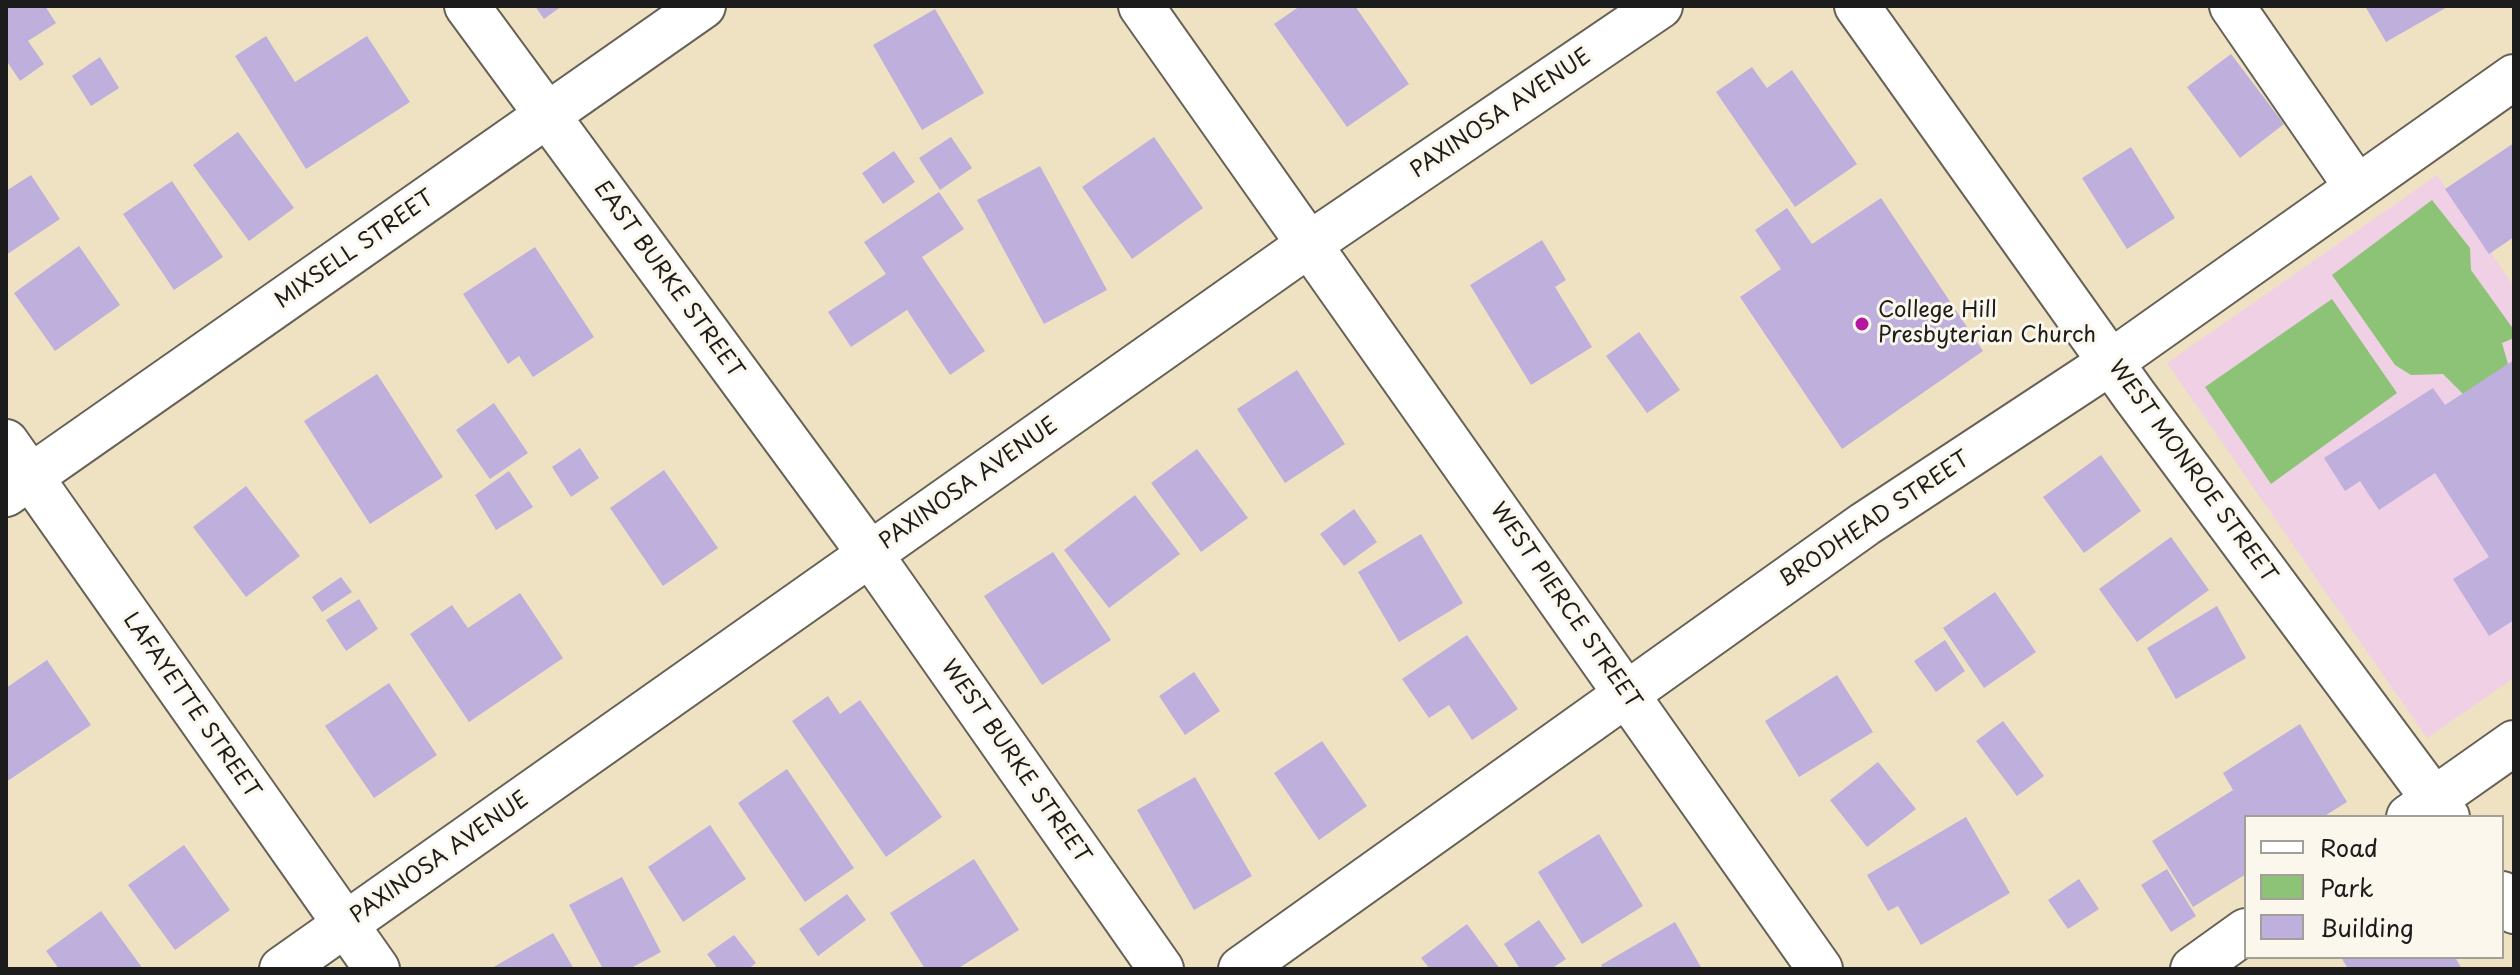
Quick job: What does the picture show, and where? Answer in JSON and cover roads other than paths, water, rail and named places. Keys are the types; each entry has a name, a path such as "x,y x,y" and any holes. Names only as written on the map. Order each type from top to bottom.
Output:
{"street":[{"name":"EAST BURKE STREET","path":"467,6 870,554"},
{"name":"MIXSELL STREET","path":"18,486 703,6"},
{"name":"WEST PIERCE STREET","path":"1141,6 1820,969"},
{"name":"PAXINOSA AVENUE","path":"282,969 1311,243 1660,6"},
{"name":"WEST MONROE STREET","path":"1857,6 2430,811"},
{"path":"2232,6 2356,186"},
{"name":"BRODHEAD STREET","path":"1241,969 1865,524 2111,362 2514,77"},
{"name":"LAFAYETTE STREET","path":"6,442 18,486 377,969"},
{"name":"WEST BURKE STREET","path":"870,554 1161,969"},
{"path":"2430,811 2514,743"},
{"path":"2193,969 2244,932"}],"place":[{"name":"College Hill Presbyterian Church","path":"1862,324"}]}
